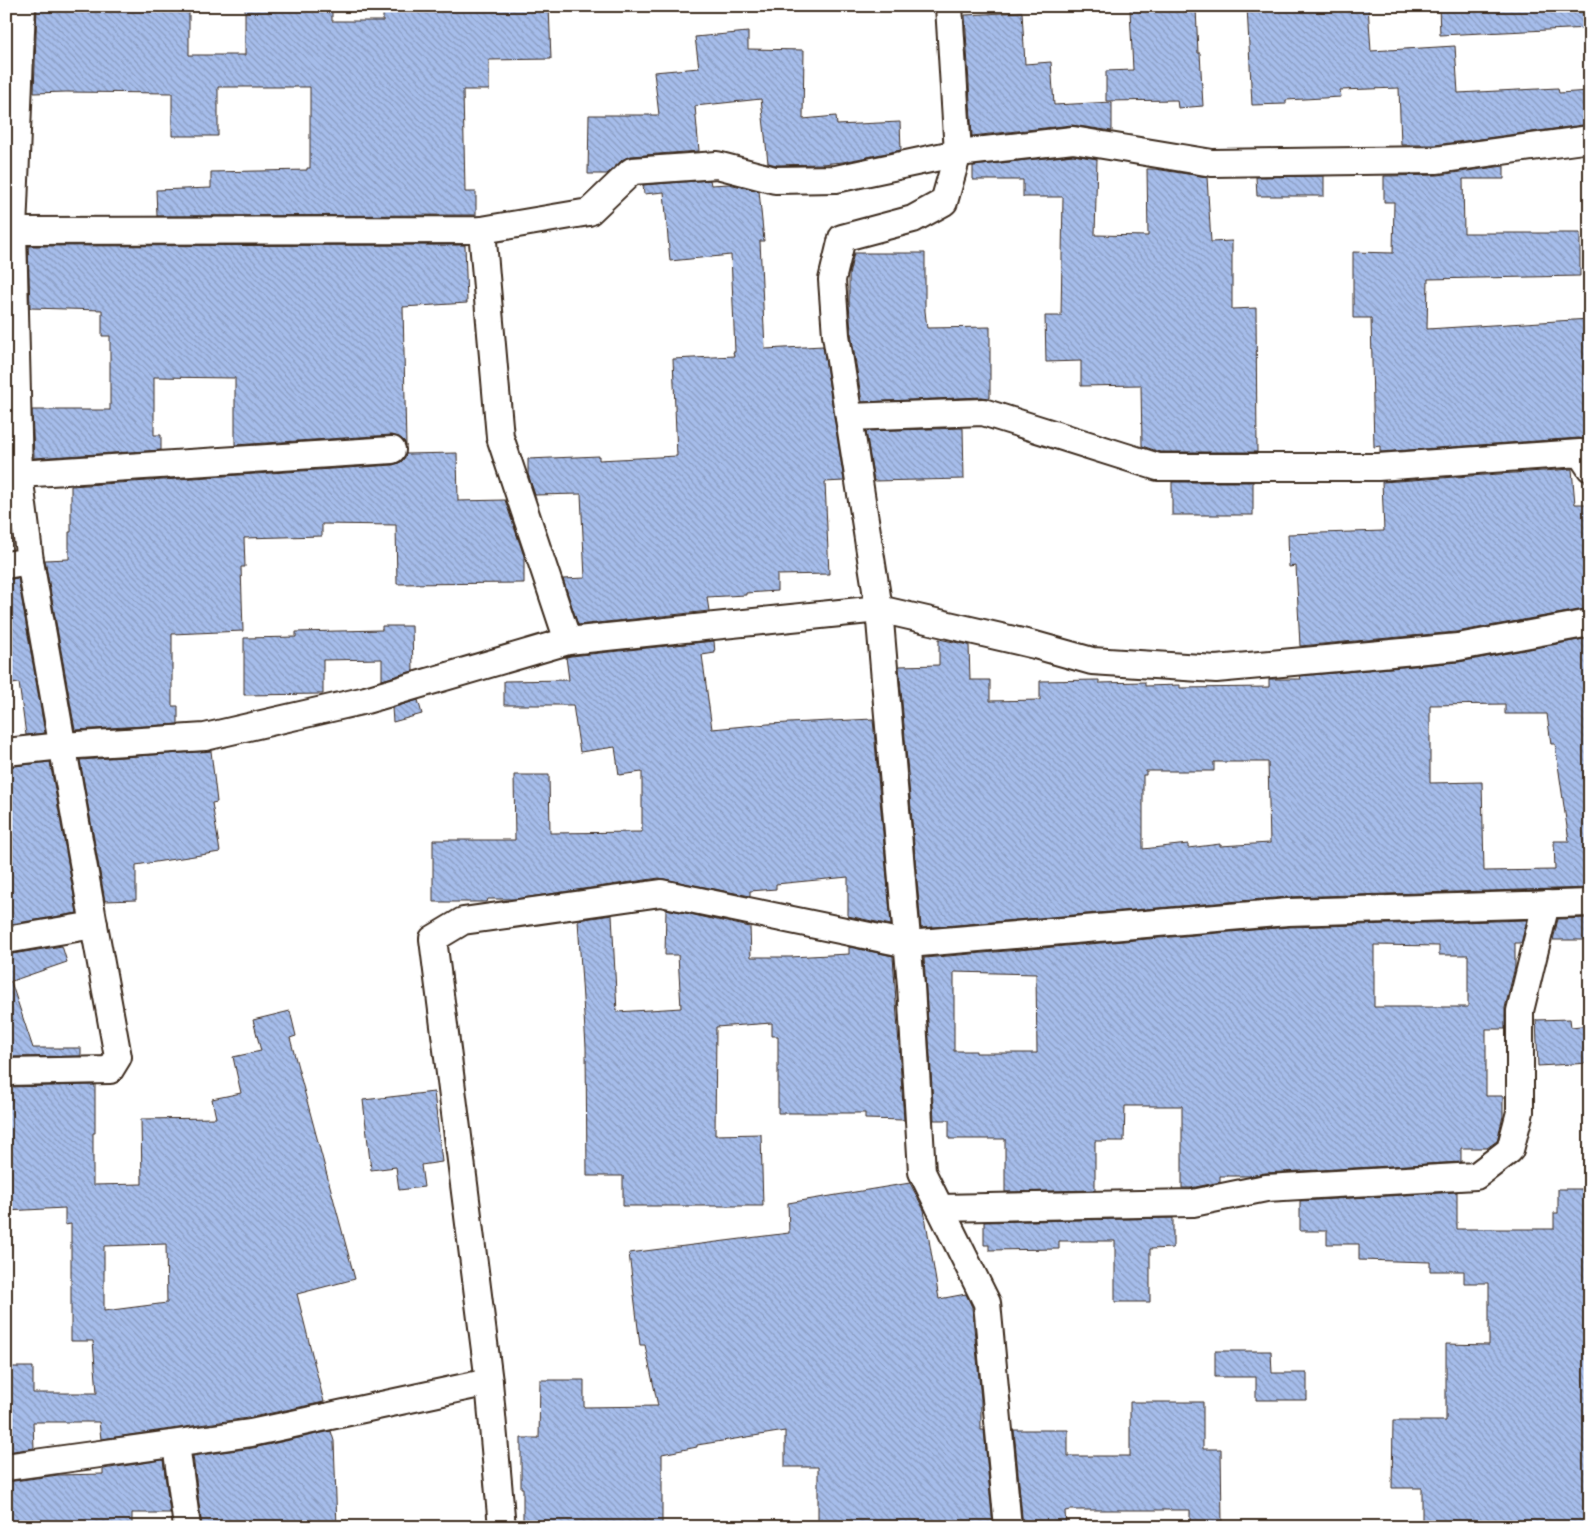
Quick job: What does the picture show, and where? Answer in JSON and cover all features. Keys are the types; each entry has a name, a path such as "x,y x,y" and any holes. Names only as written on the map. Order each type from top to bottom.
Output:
{"street":[{"path":"6,1072 110,1070 118,1057 62,746 18,563 19,474 13,231 22,6"},
{"path":"949,6 958,153 944,202 913,220 842,238 832,280 836,335 879,609 908,944 922,1172 986,1303 1008,1527"},
{"path":"13,231 482,230 589,212 632,171 717,165 775,180 836,179 958,153 1073,140 1212,163 1436,160 1590,139"},
{"path":"482,230 500,437 568,641"},
{"path":"849,417 982,412 1158,467 1378,467 1580,453 1590,468"},
{"path":"19,474 392,450"},
{"path":"6,752 62,746 205,737 366,700 568,641 879,609 1036,645 1092,661 1216,669 1458,647 1590,623"},
{"path":"502,1527 489,1382 433,939 463,921 661,893 908,944 1288,912 1590,903"},
{"path":"940,1208 1193,1203 1266,1188 1476,1176 1510,1150 1520,1112 1520,1011 1546,904"},
{"path":"6,940 94,925"},
{"path":"6,1467 250,1433 489,1382"},
{"path":"176,1444 187,1527"}],"building":[{"path":"37,6 57,6 57,8 189,6 189,55 245,55 245,6 332,6 332,21 383,21 383,6 549,6 551,59 489,60 489,90 463,90 465,192 476,192 476,215 157,216 156,190 211,188 211,172 307,170 307,168 310,168 310,87 218,87 218,136 172,136 172,93 34,93"},
{"path":"1247,6 1368,6 1371,51 1455,46 1458,93 1558,88 1559,93 1590,91 1590,124 1435,145 1401,145 1399,88 1340,90 1341,97 1286,100 1286,104 1252,105"},
{"path":"1439,6 1590,6 1590,28 1440,35"},
{"path":"1196,8 1203,106 1178,108 1177,100 1106,101 1106,71 1133,70 1130,10"},
{"path":"1022,12 1025,64 1051,62 1054,105 1112,102 1112,131 1072,125 972,136 965,15"},
{"path":"748,32 748,49 804,50 803,119 836,116 837,125 900,122 901,150 843,162 777,165 768,163 761,99 695,106 699,151 631,156 622,160 607,174 588,174 589,115 659,115 654,72 699,68 695,37"},
{"path":"1073,155 1097,159 1095,235 1148,236 1147,169 1207,177 1211,242 1232,241 1232,309 1256,308 1257,452 1160,452 1142,446 1141,385 1081,386 1081,361 1046,362 1045,316 1061,316 1063,197 1023,197 1023,180 973,180 973,166"},
{"path":"1504,166 1504,179 1463,179 1464,233 1580,233 1580,276 1428,279 1427,329 1590,319 1590,442 1579,438 1380,452 1380,446 1374,447 1371,318 1353,318 1353,252 1393,253 1394,202 1384,202 1384,176 1438,175"},
{"path":"1324,176 1324,196 1257,196 1256,177"},
{"path":"710,180 711,185 729,184 759,191 764,241 760,241 765,349 823,346 844,481 825,482 829,574 777,575 777,591 707,597 709,611 578,625 563,579 585,578 581,494 535,495 528,474 528,459 599,456 599,460 677,456 673,359 734,356 731,255 670,261 664,192 644,194 643,185"},
{"path":"465,245 467,303 403,307 406,446 399,437 391,435 235,445 235,378 154,377 154,435 161,435 161,450 34,458 32,410 110,410 110,336 102,336 102,310 30,308 28,246"},
{"path":"854,253 925,253 925,311 927,328 990,327 990,398 862,402 851,333 849,303 849,275"},
{"path":"963,428 964,479 874,481 866,431"},
{"path":"406,453 457,453 458,501 505,500 524,556 524,583 397,584 396,525 322,524 322,536 244,538 245,567 241,567 243,631 172,634 172,706 178,706 178,724 75,730 45,560 69,559 71,486 393,465 401,462"},
{"path":"1572,469 1575,504 1590,504 1590,608 1456,632 1300,646 1296,566 1289,567 1288,534 1384,531 1382,482"},
{"path":"1172,482 1253,482 1253,515 1172,515"},
{"path":"18,578 45,733 26,735 19,683 6,685 6,580"},
{"path":"382,626 412,626 413,671 382,680 382,659 323,660 323,694 244,695 244,638 296,637 296,632 382,630"},
{"path":"1590,638 1590,888 1287,897 921,928 899,666 939,665 939,639 969,645 970,680 990,680 990,701 1040,700 1040,681 1099,680 1099,683 1145,682 1145,686 1180,685 1180,688 1269,687 1269,679 1301,679 1300,676 1459,662","holes":["1505,704 1505,714 1547,714 1551,744 1555,744 1569,841 1554,841 1555,870 1484,871 1482,782 1430,783 1430,705","1214,762 1268,762 1270,843 1220,846 1220,844 1188,848 1188,844 1143,849 1143,775 1146,775 1146,771 1214,771"]},
{"path":"714,641 715,653 702,655 712,729 768,724 873,719 891,925 848,916 848,877 776,884 776,889 750,891 750,896 659,878 515,899 488,899 487,902 433,902 433,840 515,840 514,775 549,775 550,833 642,832 642,772 619,775 615,747 580,752 573,705 504,705 504,681 569,680 566,657 571,656"},
{"path":"418,700 422,714 393,722 392,708"},
{"path":"211,751 217,802 212,803 220,852 136,865 136,900 105,901 80,760"},
{"path":"50,762 77,913 6,925 6,767"},
{"path":"666,909 750,927 751,957 849,954 849,947 893,956 904,1120 865,1119 865,1113 778,1113 778,1036 772,1036 772,1023 716,1027 715,1135 761,1134 763,1206 623,1206 623,1176 587,1176 586,1047 578,920 612,915 617,1012 681,1008 678,955 665,955"},
{"path":"1590,918 1590,940 1553,940 1558,919"},
{"path":"1527,920 1521,943 1515,943 1515,967 1505,1008 1505,1029 1486,1029 1486,1096 1503,1096 1503,1116 1497,1141 1487,1148 1461,1148 1461,1162 1265,1173 1249,1176 1220,1176 1220,1182 1182,1188 1182,1106 1125,1106 1124,1141 1095,1141 1095,1190 1005,1192 1005,1139 949,1139 949,1120 934,1120 924,958 1289,927","holes":["1374,945 1439,946 1439,955 1468,955 1468,1007 1374,1007","954,972 1036,974 1037,1053 954,1051"]},
{"path":"62,946 67,962 6,983 6,955"},
{"path":"11,982 33,1048 81,1048 81,1056 6,1057 6,983"},
{"path":"290,1011 296,1036 290,1038 355,1279 297,1294 324,1402 248,1418 101,1439 99,1422 33,1422 34,1448 6,1452 6,1367 33,1367 33,1393 97,1393 93,1341 71,1341 71,1224 65,1225 65,1208 6,1211 6,1087 95,1085 93,1185 142,1184 141,1119 216,1118 212,1099 241,1093 233,1057 261,1051 253,1020","holes":["166,1244 167,1303 104,1311 104,1246"]},
{"path":"1570,1019 1571,1027 1590,1025 1590,1063 1538,1066 1536,1020"},
{"path":"434,1092 442,1162 421,1165 424,1187 399,1190 396,1167 371,1170 363,1100"},
{"path":"910,1183 924,1210 939,1299 966,1294 972,1307 981,1399 981,1430 984,1430 993,1527 948,1527 948,1524 818,1524 818,1467 785,1467 785,1431 697,1445 697,1447 662,1454 662,1527 523,1527 521,1438 539,1438 540,1380 584,1380 584,1407 658,1406 645,1345 640,1345 629,1253 789,1233 788,1203"},
{"path":"1558,1189 1590,1189 1590,1527 1422,1527 1422,1488 1392,1488 1393,1421 1446,1421 1446,1344 1489,1345 1489,1283 1464,1283 1464,1271 1430,1271 1430,1262 1359,1260 1359,1244 1327,1244 1327,1231 1300,1231 1300,1201 1457,1192 1457,1229 1554,1229 1554,1213 1558,1213"},
{"path":"1173,1218 1173,1248 1150,1249 1150,1302 1115,1302 1115,1241 1059,1241 1059,1249 989,1250 989,1245 984,1245 984,1222"},
{"path":"1215,1351 1271,1351 1272,1373 1307,1373 1307,1400 1256,1400 1256,1377 1215,1377"},
{"path":"1130,1402 1203,1402 1203,1449 1221,1449 1222,1523 1190,1523 1190,1510 1071,1510 1065,1511 1066,1527 1023,1527 1014,1430 1068,1430 1068,1456 1130,1456"},
{"path":"331,1431 334,1441 337,1527 202,1527 193,1456 253,1448"},
{"path":"163,1460 170,1513 132,1513 132,1527 11,1527 10,1509 7,1509 7,1482 58,1475 103,1474 103,1469"}]}
